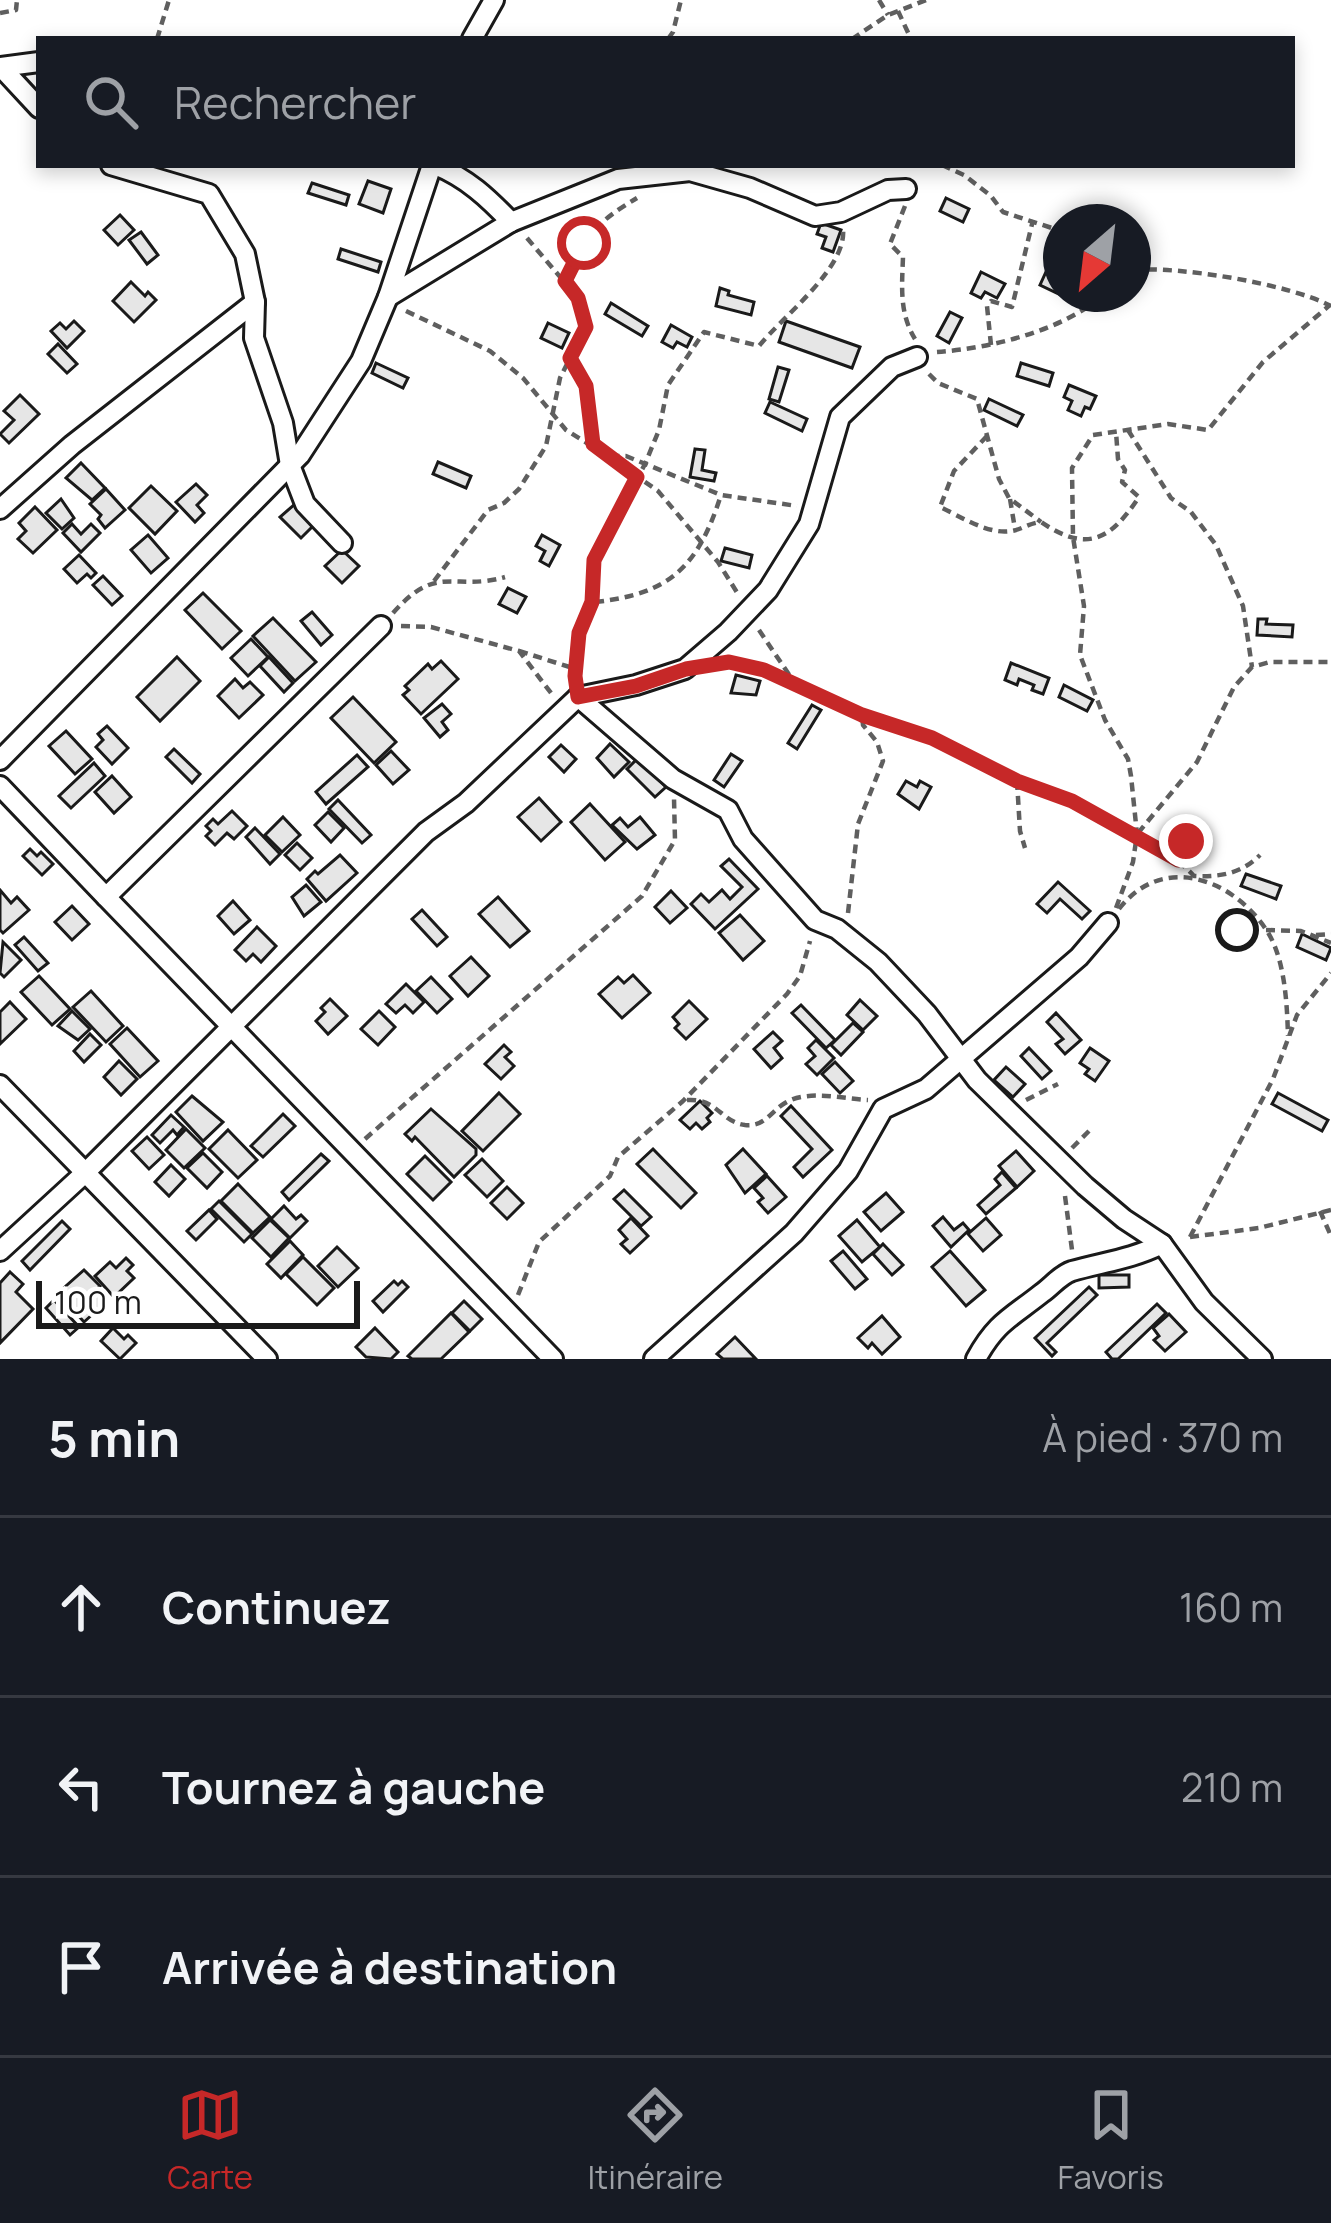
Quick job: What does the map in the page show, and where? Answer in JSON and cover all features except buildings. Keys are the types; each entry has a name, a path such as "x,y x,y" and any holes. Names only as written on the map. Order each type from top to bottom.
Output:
{"street":[{"path":"474,36 494,0"},
{"path":"0,67 36,62"},
{"path":"0,67 36,105"},
{"path":"120,168 209,194 245,254 255,302 254,338 284,423 290,465 305,504 342,543"},
{"path":"0,760 290,465 361,361 433,168"},
{"path":"442,168 459,175 511,222"},
{"path":"388,297 511,222 618,179 690,171 750,188 815,216 841,212 888,190 906,189"},
{"path":"0,509 72,445 255,302"},
{"path":"0,1251 86,1172 426,832 466,803 578,697 636,686 686,669 768,590 808,524 839,417 892,367 917,357"},
{"path":"106,897 381,626"},
{"path":"578,697 673,779 728,810 742,839 814,920 853,942 927,1014 959,1059 1085,1186 1162,1244 1204,1302 1262,1359"},
{"path":"0,786 553,1359"},
{"path":"654,1359 794,1233 848,1171 883,1109 926,1089 1079,957 1108,923"},
{"path":"0,1084 267,1359"},
{"path":"976,1359 986,1340 1012,1312 1066,1273 1115,1263 1162,1244"}],"path":[{"path":"0,14 16,10 17,0"},
{"path":"158,36 170,0"},
{"path":"671,36 681,0"},
{"path":"880,0 888,15"},
{"path":"856,36 888,15 926,0"},
{"path":"898,11 910,36"},
{"path":"948,168 991,196 1003,212 1043,224"},
{"path":"906,189 904,214 890,244 903,257 902,298 906,324 920,348 917,357"},
{"path":"565,281 600,220 647,193"},
{"path":"519,651 553,696 578,697 579,633 592,602 594,560 645,464 659,430 668,385 704,332 759,346 844,245 841,212"},
{"path":"991,345 987,306 992,301 1012,307 1033,220"},
{"path":"381,626 411,593 434,581 488,509 504,503 519,489 546,446 560,379 586,327 578,298 511,222"},
{"path":"1108,923 1124,894 1137,834 1128,759 1105,720 1080,655 1084,606 1072,537 1072,468 1093,435 1168,424 1208,430 1264,362 1330,306 1306,293 1151,270"},
{"path":"388,297 408,312 490,351 523,378 566,430 658,491 701,544"},
{"path":"917,357 924,352 991,345 1077,312"},
{"path":"917,357 938,383 977,399 1016,529"},
{"path":"570,358 586,386 593,444"},
{"path":"1129,430 1171,498 1191,512 1216,545 1243,606 1252,667"},
{"path":"1010,498 1041,522 1072,537 1100,538 1119,528 1139,496 1122,482 1125,470 1118,459 1116,432"},
{"path":"987,435 954,471 940,507 986,527 1016,529 1041,522"},
{"path":"608,456 626,456 721,495 788,506 814,505"},
{"path":"592,602 642,595 667,583 701,544 721,495"},
{"path":"434,581 487,582 505,577"},
{"path":"381,626 431,627 576,669"},
{"path":"686,669 729,662 764,670 862,715 932,738 1137,834 1194,876 1217,886 1266,930 1277,956 1288,1036"},
{"path":"1137,834 1197,762 1234,687 1252,667 1270,662 1331,662"},
{"path":"853,942 848,911 852,860 868,792 883,761 878,742 862,725 862,715"},
{"path":"352,1150 642,896 675,841 673,779"},
{"path":"1017,781 1025,848"},
{"path":"1178,860 1190,822"},
{"path":"1108,923 1145,884 1169,875 1232,874 1248,867 1260,854"},
{"path":"514,1318 526,1269 539,1242 610,1176 619,1157 683,1100 800,976 814,920"},
{"path":"1266,930 1331,934"},
{"path":"1316,935 1331,943"},
{"path":"1190,1237 1273,1079 1297,1015 1331,973"},
{"path":"683,1100 705,1100 750,1126 764,1122 787,1101 830,1095 898,1101"},
{"path":"1162,1244 1331,1210"},
{"path":"1320,1211 1331,1236"}],"wall":[{"path":"1237,911 1251,916 1256,930 1251,944 1237,949 1223,944 1218,930 1223,916 1237,911"}],"route":[{"path":"584,243 565,281 578,298 586,327 570,358 586,386 593,444 637,477 594,560 592,602 579,633 578,697 729,662 764,670 801,690 932,738 1017,781 1072,801 1178,860 1186,841"}]}
